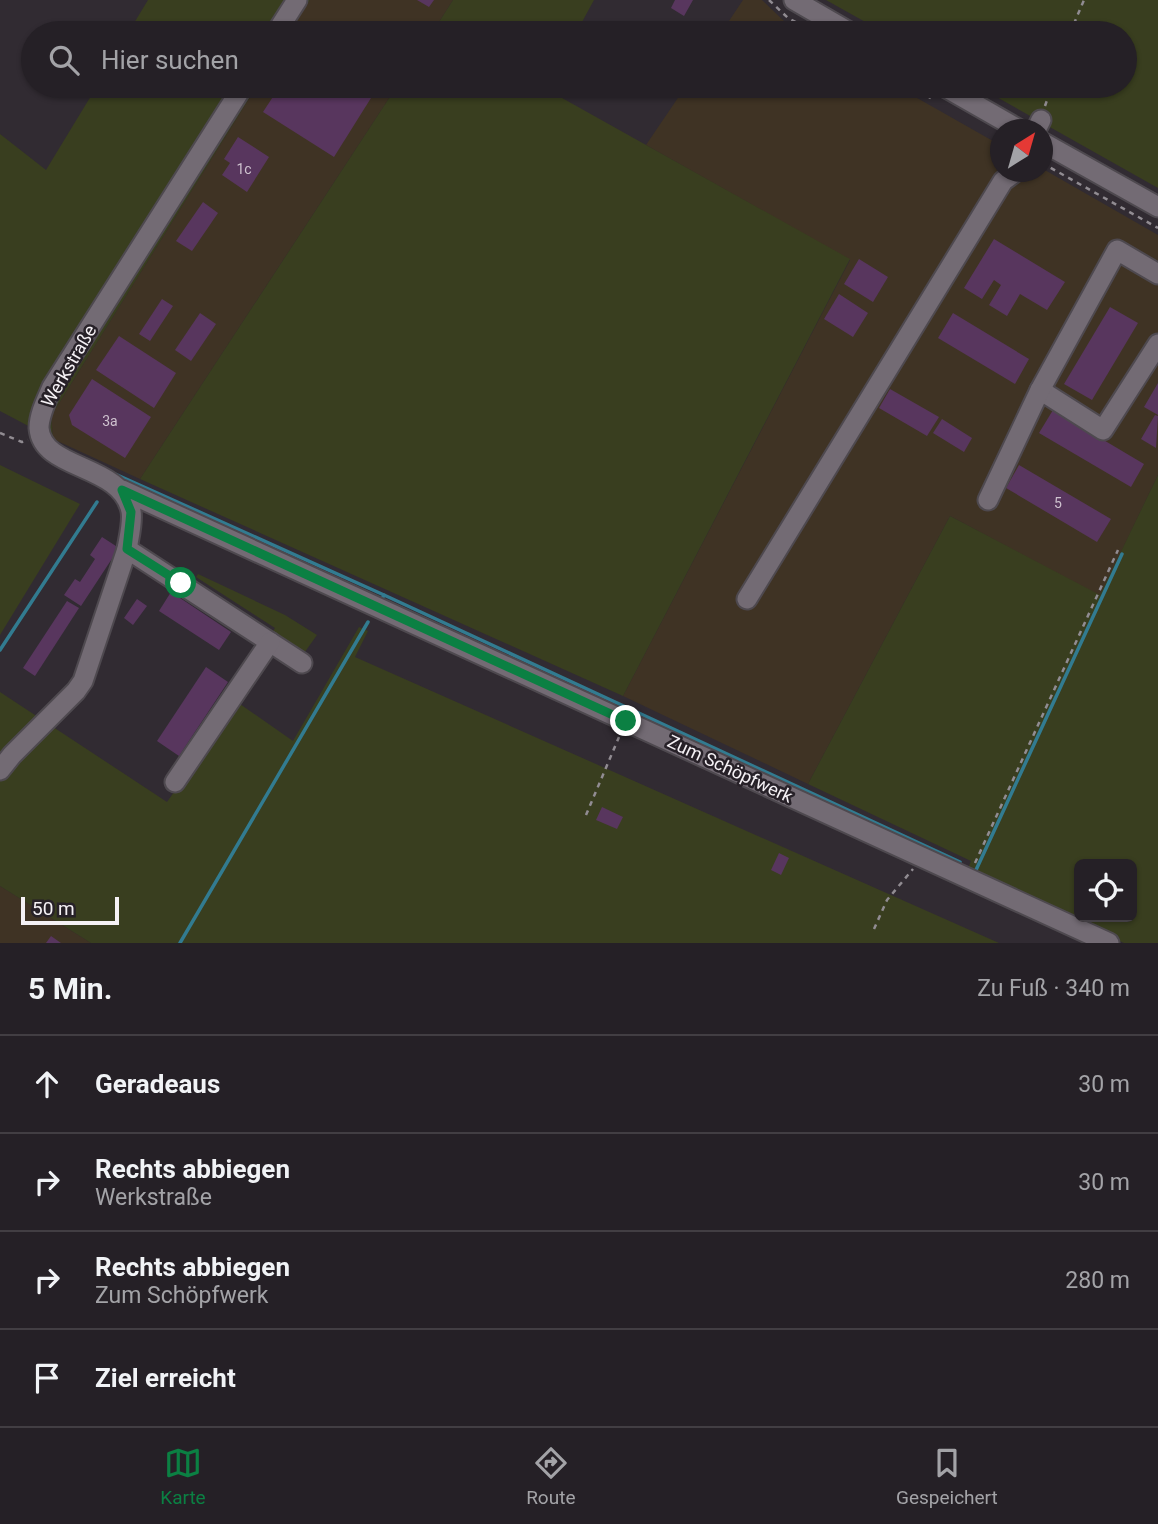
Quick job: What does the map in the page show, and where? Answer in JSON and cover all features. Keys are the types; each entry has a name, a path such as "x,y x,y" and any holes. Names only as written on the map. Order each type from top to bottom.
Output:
{"street":[{"path":"284,21 297,0"},
{"path":"794,0 826,21"},
{"name":"Werkstraße","path":"42,438 39,427 52,387 235,98"},
{"path":"964,98 1001,119"},
{"path":"1053,148 1158,207"},
{"path":"747,599 1002,182"},
{"path":"988,500 1040,390 1117,250 1158,274"},
{"path":"1040,390 1103,430 1158,344"},
{"path":"0,770 83,681 127,549 131,512 122,490 104,477 53,453 42,438"},
{"name":"Zum Schöpfwerk","path":"122,490 1109,943"},
{"path":"127,549 302,663"},
{"path":"174,782 270,642"}],"path":[{"path":"1075,21 1084,0"},
{"path":"1040,119 1048,98"},
{"path":"1053,169 1158,228"},
{"path":"0,433 22,442 42,438"},
{"path":"967,879 1118,550"},
{"path":"586,815 626,721"},
{"path":"874,929 887,900 913,869 918,856"}],"shaded area":[{"path":"310,0 453,0 440,21 297,21"},
{"path":"743,0 762,0 784,21 729,21"},
{"path":"250,98 389,98 140,479 53,439 51,416"},
{"path":"678,98 917,98 990,139 990,182 1053,182 1053,175 1158,235 1158,475 1100,596 950,516 808,784 623,696 850,260 646,145"},
{"path":"0,886 91,943 0,943"}],"green space":[{"path":"148,0 310,0 297,21 135,21"},
{"path":"453,0 594,0 583,21 440,21"},
{"path":"826,0 1158,0 1158,188 1053,129 1053,119 1036,119 998,98 1137,98 1137,21 864,21"},
{"path":"90,98 250,98 51,416 53,439 0,411 0,134 46,170"},
{"path":"389,98 562,98 850,259 623,696 140,479"},
{"path":"0,465 80,504 0,635"},
{"path":"1158,475 1158,943 1124,943 1077,922 1137,922 1137,859 1074,859 1074,921 966,873 971,861 808,784 950,516 1100,595"},
{"path":"198,574 285,615 317,635 302,656 270,636 275,628 196,577"},
{"path":"359,627 368,631 355,657 999,943 91,943 0,886 0,692 167,802 237,702 293,741"}],"building":[{"path":"417,0 434,0 429,7"},
{"path":"675,0 693,0 684,16 671,8"},
{"path":"272,98 371,98 334,157 263,112"},
{"path":"238,137 269,157 247,192 222,175 230,163 224,159"},
{"path":"203,202 218,213 192,251 176,241"},
{"path":"994,239 1065,282 1047,310 1020,294 1007,316 989,305 1001,285 994,280 982,299 964,288"},
{"path":"859,259 888,277 873,302 844,284"},
{"path":"839,294 868,313 853,337 824,319"},
{"path":"162,299 173,306 150,341 139,334"},
{"path":"1110,307 1138,323 1092,400 1064,384"},
{"path":"200,313 216,324 191,361 175,350"},
{"path":"953,313 1029,359 1015,384 938,338"},
{"path":"119,336 176,373 154,408 96,370"},
{"path":"92,379 151,417 125,458 72,425 69,415"},
{"path":"1158,383 1158,415 1144,407"},
{"path":"890,389 939,417 927,436 879,408"},
{"path":"1053,410 1144,464 1131,487 1039,433"},
{"path":"1155,415 1158,416 1156,448 1141,439"},
{"path":"942,419 972,438 964,452 933,433"},
{"path":"1019,465 1111,519 1097,542 1006,488"},
{"path":"102,537 119,548 81,606 64,595 75,579 80,582 95,559 90,555"},
{"path":"171,592 231,632 219,650 159,611"},
{"path":"137,599 147,606 133,625 124,618"},
{"path":"67,601 79,608 35,676 23,668"},
{"path":"206,667 228,682 179,756 157,741"},
{"path":"602,807 623,817 617,829 596,820"},
{"path":"779,853 789,858 781,875 771,870"},
{"path":"51,936 61,943 46,943"}],"waterway":[{"path":"115,474 384,595"},
{"path":"0,650 97,502"},
{"path":"976,870 1122,554"},
{"path":"381,601 384,595 960,862"},
{"path":"180,943 368,622"}],"route":[{"path":"181,583 127,549 131,512 122,490 626,721"}]}
